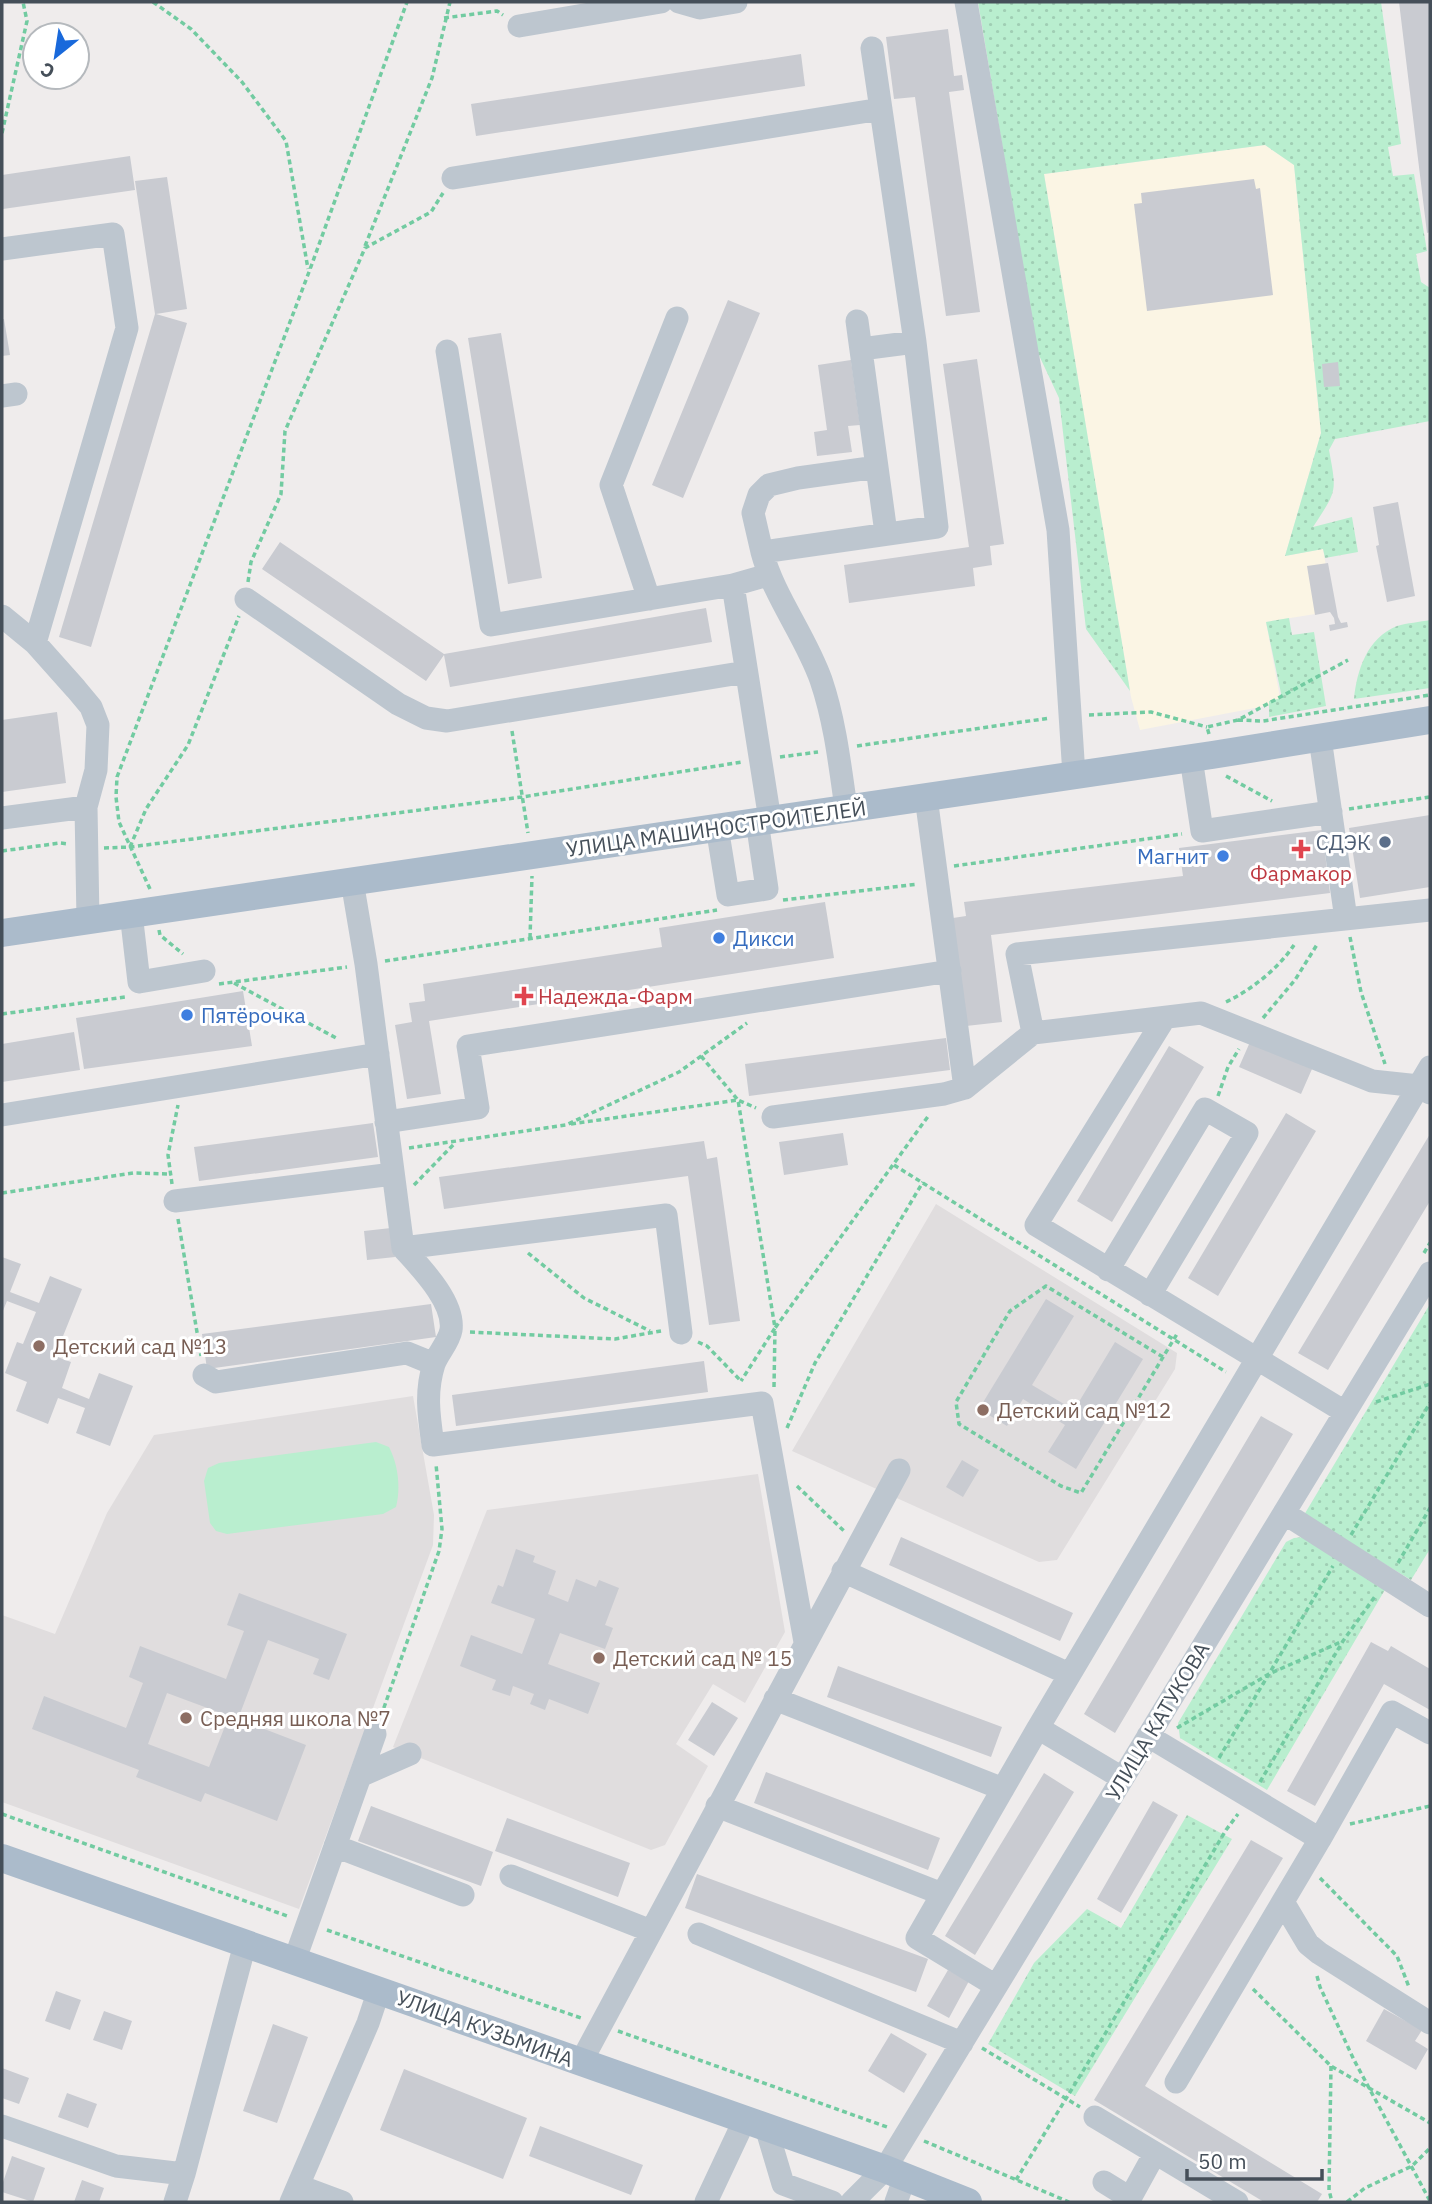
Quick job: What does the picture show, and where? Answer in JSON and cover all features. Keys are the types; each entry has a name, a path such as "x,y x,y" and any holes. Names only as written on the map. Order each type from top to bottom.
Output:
{"main road":[{"name":"УЛИЦА МАШИНОСТРОИТЕЛЕЙ","path":"2,933 1430,720"},
{"name":"УЛИЦА КУЗЬМИНА","path":"2,1858 755,2123 895,2183 968,2202"}],"street":[{"path":"519,26 545,12 661,2"},
{"path":"679,2 699,8 736,2"},
{"path":"966,2 1058,530 1074,775"},
{"path":"762,552 937,527 915,342 872,48"},
{"path":"453,178 881,109"},
{"path":"2,249 113,234 127,328 35,643"},
{"path":"649,599 611,485 677,318"},
{"path":"857,321 886,533"},
{"path":"861,349 915,342"},
{"path":"447,352 491,625 733,585 768,575"},
{"path":"846,808 838,749 821,681 801,634 768,575 753,513 759,495 769,485 779,481 877,467"},
{"path":"716,827 728,895 767,889 759,759 733,585"},
{"path":"246,599 398,704 426,718 447,721 746,672"},
{"path":"2,616 35,643 90,707 98,725 96,770 86,807 88,919"},
{"path":"1320,738 1331,812 1339,919"},
{"path":"1201,756 1202,831 1331,812"},
{"path":"926,797 950,971 955,1091"},
{"path":"2,818 86,807"},
{"path":"352,881 366,964 370,1055 387,1122 403,1248 432,1282 445,1303 451,1331 434,1364 427,1398 433,1445 768,1399 772,1462 805,1642"},
{"path":"1033,1033 1017,954 1430,910"},
{"path":"143,912 139,982 211,980"},
{"path":"387,1122 478,1108 468,1046 950,971"},
{"path":"773,1117 955,1091 1033,1033 1200,1013 1372,1081 1426,1082"},
{"path":"1164,1019 1036,1225 1256,1359 1347,1409"},
{"path":"2,1115 370,1055"},
{"path":"996,1986 917,1938 1069,1674 1256,1359 1426,1082"},
{"path":"1108,1270 1205,1109 1247,1133 1150,1295"},
{"path":"175,1200 392,1162"},
{"path":"403,1248 666,1214 681,1333"},
{"name":"УЛИЦА КАТУКОВА","path":"852,2202 895,2183 906,2134 1430,1273"},
{"path":"204,1376 216,1382 407,1353 434,1364"},
{"path":"581,2062 899,1470"},
{"path":"1283,1513 1430,1605"},
{"path":"843,1571 1069,1674"},
{"path":"775,1699 1003,1788"},
{"path":"1176,2082 1392,1712 1430,1733"},
{"path":"1038,1728 1122,1778"},
{"path":"295,1959 375,1734"},
{"path":"1148,1736 1251,1797 1322,1834"},
{"path":"360,1776 410,1754"},
{"path":"717,1806 942,1894"},
{"path":"335,1846 463,1895"},
{"path":"511,1876 651,1931"},
{"path":"1283,1902 1308,1944 1426,2020"},
{"path":"699,1934 963,2041"},
{"path":"175,2202 245,1944"},
{"path":"342,2202 295,2194 368,2023 379,1990"},
{"path":"1095,2117 1237,2202"},
{"path":"706,2202 755,2123"},
{"path":"755,2123 783,2184 832,2202"},
{"path":"2,2126 116,2166 184,2174"},
{"path":"1104,2182 1129,2200 1156,2153"}],"path":[{"path":"2,133 27,21 23,2"},
{"path":"153,2 191,29 242,82 286,141 309,272"},
{"path":"407,2 309,272 117,776 119,821 150,888 143,912 160,935 211,980 233,982 718,910"},
{"path":"130,847 146,808 188,745 246,599 251,562 281,494 285,431 365,248 432,78 444,18 450,2"},
{"path":"444,18 497,11 519,26"},
{"path":"365,248 431,212 453,178"},
{"path":"1238,720 1348,660"},
{"path":"2,851 60,843 88,848 130,847 522,797 759,759 1070,716 1151,712 1207,727 1238,720 1264,721 1430,695"},
{"path":"509,711 532,855 530,939"},
{"path":"1207,727 1201,756 1215,769 1299,817"},
{"path":"1331,812 1430,797"},
{"path":"771,901 922,883 936,870 1202,831"},
{"path":"1211,1113 1228,1067 1250,1033 1295,980 1339,919"},
{"path":"1339,919 1391,1083"},
{"path":"1200,1013 1241,995 1286,958 1308,923"},
{"path":"233,982 370,1055"},
{"path":"2,1014 133,996"},
{"path":"566,1125 679,1072 752,1020 769,999"},
{"path":"701,1056 738,1100 773,1117"},
{"path":"181,1086 168,1155 204,1376"},
{"path":"741,1381 775,1328 894,1164 955,1091"},
{"path":"392,1162 456,1141 738,1100"},
{"path":"451,1331 615,1339 652,1332 681,1333 706,1346 741,1381 768,1399 775,1328 738,1100"},
{"path":"397,1202 456,1141"},
{"path":"894,1164 1243,1382"},
{"path":"2,1193 133,1172 171,1174"},
{"path":"858,1544 772,1462 815,1363 923,1182"},
{"path":"505,1235 584,1298 652,1332"},
{"path":"1163,1357 1046,1286 1010,1311 956,1402 959,1424 1061,1486 1081,1493 1174,1339 1187,1317"},
{"path":"1347,1409 1430,1384"},
{"path":"1214,1765 1430,1403"},
{"path":"375,1734 439,1552 441,1508 433,1445"},
{"path":"1016,2180 1226,1830 1251,1797 1343,1641 1388,1579 1430,1508"},
{"path":"1175,1729 1269,1674 1343,1641"},
{"path":"1322,1834 1430,1806"},
{"path":"2,1814 906,2134 1069,2202"},
{"path":"1306,1862 1397,1956 1426,2020"},
{"path":"1308,1944 1320,1987 1369,2088 1430,2201"},
{"path":"1239,1975 1331,2066 1430,2123"},
{"path":"963,2041 1095,2117"},
{"path":"1331,2066 1329,2190 1332,2202"},
{"path":"1347,2202 1366,2188 1412,2166 1430,2148"}],"shaded area":[{"path":"1265,145 1294,165 1321,433 1285,556 1323,549 1334,611 1266,622 1281,703 1140,730 1131,697 1044,174"},
{"name":"Детский сад №12","path":"936,1204 1177,1353 1175,1369 1057,1560 1039,1562 792,1451"},
{"name":"Средняя школа №7","path":"413,1396 434,1515 433,1545 299,1909 2,1802 2,1615 55,1634 107,1513 154,1435"},
{"name":"Детский сад № 15","path":"758,1474 785,1632 745,1703 713,1684 676,1744 708,1766 665,1845 651,1850 393,1747 487,1510"}],"green space":[{"path":"978,2 1381,2 1401,144 1388,147 1393,176 1414,174 1427,251 1416,254 1421,282 1430,288 1430,421 1335,439 1329,450 1333,491 1313,527 1352,517 1358,552 1325,558 1323,549 1285,556 1321,433 1294,165 1265,145 1044,174 1130,691 1086,629 1059,398 1037,351"},
{"path":"1289,618 1292,635 1314,632 1326,706 1269,717 1269,701 1282,698 1266,622"},
{"path":"1430,620 1430,688 1354,699 1361,666 1378,638 1397,626"},
{"path":"1430,1304 1430,1549 1411,1580 1304,1515"},
{"path":"376,1442 389,1447 398,1476 396,1507 383,1514 227,1534 216,1531 210,1523 204,1481 208,1468 219,1463"},
{"path":"1304,1537 1386,1588 1267,1790 1180,1738 1178,1723 1286,1542"},
{"path":"1187,1815 1232,1839 1075,2096 988,2044 1034,1963 1087,1909 1121,1928"}],"building":[{"path":"1399,2 1430,2 1430,232 1427,233"},
{"path":"948,29 954,76 962,75 964,90 949,92 980,312 946,316 915,97 894,99 886,37"},
{"path":"801,54 805,86 476,136 471,104"},
{"path":"130,156 135,190 3,209 2,175"},
{"path":"167,177 187,309 156,314 187,323 91,647 59,637 155,314 135,181"},
{"path":"1254,179 1256,189 1260,188 1273,295 1147,311 1134,204 1142,203 1141,193"},
{"path":"728,300 760,313 683,498 652,485"},
{"path":"2,319 10,355 2,356"},
{"path":"501,333 542,578 508,584 468,338"},
{"path":"977,359 1004,544 990,546 992,565 973,568 975,586 849,603 844,565 969,547 943,364"},
{"path":"851,360 860,425 848,426 852,452 817,456 814,432 827,430 818,365"},
{"path":"1338,362 1340,386 1324,387 1322,364"},
{"path":"1398,502 1415,596 1387,602 1376,546 1379,545 1373,507"},
{"path":"280,542 444,654 706,608 712,642 450,687 444,655 426,681 262,569"},
{"path":"1328,563 1338,617 1341,623 1347,622 1348,627 1330,631 1329,625 1335,624 1330,612 1315,615 1307,566"},
{"path":"57,712 66,783 2,792 2,720"},
{"path":"1430,815 1430,887 1360,898 1349,828"},
{"path":"1322,830 1330,893 991,935 1002,1022 966,1026 953,918 966,916 964,902 1183,876 1179,848"},
{"path":"825,902 834,958 429,1021 441,1094 407,1099 395,1025 412,1022 409,1003 425,1001 423,984 662,947 659,928"},
{"path":"243,991 252,1046 84,1069 76,1018"},
{"path":"74,1032 80,1070 2,1082 2,1044"},
{"path":"946,1038 950,1070 749,1096 745,1064"},
{"path":"1250,1042 1312,1069 1301,1094 1239,1067"},
{"path":"1169,1046 1204,1067 1112,1222 1077,1201"},
{"path":"1286,1113 1316,1131 1218,1296 1188,1278"},
{"path":"373,1123 378,1157 199,1181 194,1147"},
{"path":"843,1133 848,1165 784,1175 779,1142"},
{"path":"1430,1134 1430,1201 1328,1370 1298,1353"},
{"path":"704,1141 707,1159 717,1157 740,1321 709,1325 688,1176 444,1209 439,1177"},
{"path":"391,1228 395,1257 367,1260 364,1231"},
{"path":"2,1257 21,1264 10,1292 39,1303 50,1276 82,1289 55,1356 71,1362 62,1388 89,1399 99,1373 133,1386 110,1446 76,1433 85,1408 58,1398 48,1424 16,1411 27,1382 5,1373 17,1342 23,1344 36,1312 7,1301 2,1313"},
{"path":"1046,1299 1074,1316 1032,1385 1074,1410 1115,1342 1143,1359 1076,1469 1048,1452 1065,1425 1023,1399 1007,1426 979,1409"},
{"path":"431,1304 436,1337 207,1369 202,1334"},
{"path":"704,1361 708,1392 456,1426 452,1395"},
{"path":"1261,1416 1293,1434 1115,1733 1084,1714"},
{"path":"962,1460 979,1470 963,1497 946,1487"},
{"path":"901,1537 1073,1613 1060,1641 889,1565"},
{"path":"516,1549 535,1556 533,1562 556,1571 548,1594 568,1602 576,1579 596,1587 599,1580 619,1588 605,1625 613,1628 605,1649 560,1633 548,1664 600,1683 588,1714 549,1699 545,1710 530,1704 534,1694 513,1686 510,1696 492,1690 496,1680 460,1666 471,1635 522,1654 535,1619 491,1603 498,1585 503,1587"},
{"path":"239,1593 347,1634 329,1680 313,1674 319,1659 268,1640 238,1719 306,1745 277,1821 205,1793 201,1802 136,1777 139,1770 32,1729 44,1696 126,1728 143,1683 129,1677 140,1646 226,1679 244,1631 227,1625","holes":["167,1693 229,1716 209,1767 148,1744"]},
{"path":"1371,1642 1388,1651 1391,1646 1430,1669 1430,1710 1384,1684 1315,1806 1287,1791"},
{"path":"838,1666 1002,1727 991,1757 827,1697"},
{"path":"712,1702 738,1718 714,1756 688,1740"},
{"path":"766,1772 940,1838 928,1870 754,1803"},
{"path":"1044,1773 1074,1792 975,1955 945,1936"},
{"path":"1153,1801 1178,1815 1121,1913 1097,1899"},
{"path":"371,1806 493,1852 481,1886 358,1841"},
{"path":"507,1818 630,1863 618,1897 495,1851"},
{"path":"1251,1840 1283,1858 1145,2086 1322,2194 1317,2202 1264,2202 1094,2100"},
{"path":"697,1874 928,1959 916,1992 685,1908"},
{"path":"948,1970 969,1981 949,2018 927,2006"},
{"path":"56,1991 81,2000 70,2030 45,2021"},
{"path":"1384,2009 1422,2030 1415,2041 1428,2049 1416,2070 1366,2041"},
{"path":"104,2011 132,2021 122,2050 93,2040"},
{"path":"273,2024 308,2037 277,2123 243,2111"},
{"path":"891,2033 927,2054 904,2093 868,2071"},
{"path":"2,2068 29,2078 19,2104 2,2098"},
{"path":"404,2069 527,2118 503,2179 380,2130"},
{"path":"67,2093 97,2104 88,2128 58,2117"},
{"path":"540,2126 643,2165 631,2195 529,2156"},
{"path":"12,2156 45,2168 33,2202 2,2192"},
{"path":"82,2180 104,2188 99,2202 74,2202"}],"place":[{"name":"СДЭК","path":"1385,842"},
{"name":"Фармакор","path":"1301,849"},
{"name":"Магнит","path":"1223,856"},
{"name":"Дикси","path":"719,938"},
{"name":"Надежда-Фарм","path":"524,996"},
{"name":"Пятёрочка","path":"187,1015"},
{"name":"Детский сад №13","path":"39,1346"},
{"name":"Детский сад №12","path":"983,1410"},
{"name":"Детский сад № 15","path":"599,1658"},
{"name":"Средняя школа №7","path":"186,1718"}]}
